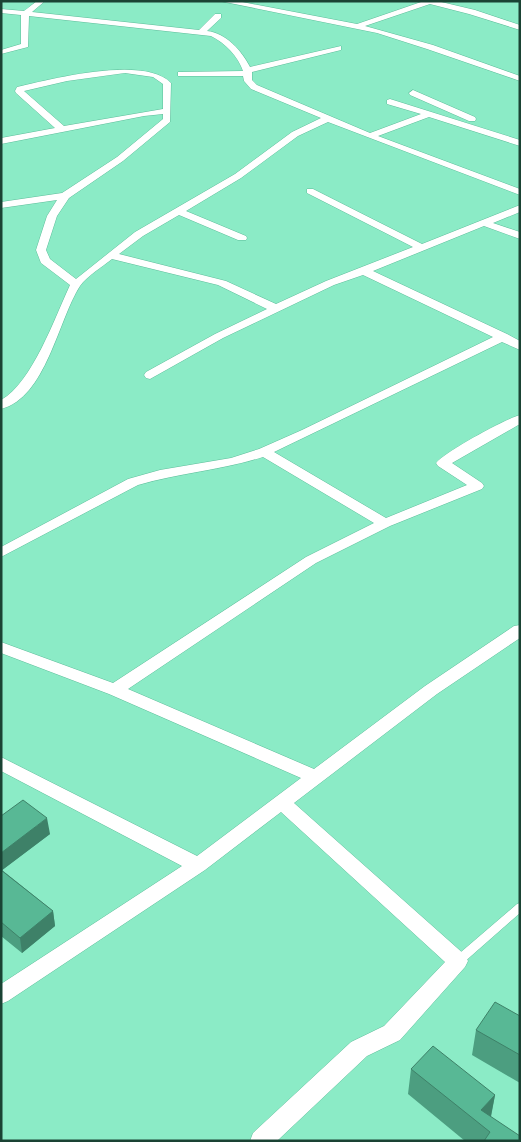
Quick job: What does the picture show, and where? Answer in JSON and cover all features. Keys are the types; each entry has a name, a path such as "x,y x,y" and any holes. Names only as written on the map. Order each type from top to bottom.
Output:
{"street":[{"path":"25,14 42,1"},
{"path":"223,1 355,27 430,47 520,79"},
{"path":"355,27 428,1 472,12 520,28"},
{"path":"1,11 202,32 222,37 247,71 248,81 254,87 370,136 520,192"},
{"path":"1,52 25,45 25,14"},
{"path":"202,32 218,16"},
{"path":"181,74 247,71 338,48"},
{"path":"1,205 64,196 120,159 167,120 165,111 167,83 161,78 144,73 119,72 20,89 19,91 63,130"},
{"path":"413,93 467,116 481,130"},
{"path":"390,102 520,143"},
{"path":"1,140 63,130 115,118 165,111"},
{"path":"370,136 430,114"},
{"path":"1,405 12,399 25,386 37,368 76,284 110,255 139,234 238,176 295,134 329,118"},
{"path":"310,191 422,248"},
{"path":"64,196 52,216 41,250 45,261 76,284"},
{"path":"150,374 274,308 330,283 520,208"},
{"path":"178,211 242,238"},
{"path":"484,223 520,236"},
{"path":"110,255 222,283 274,308"},
{"path":"364,271 520,346"},
{"path":"1,553 133,482 160,474 233,462 264,452 307,433 503,337"},
{"path":"115,690 310,560 386,524 476,486 443,463 457,453 520,419"},
{"path":"264,452 386,524"},
{"path":"1,995 198,864 431,690 520,630"},
{"path":"1,648 115,690 314,776"},
{"path":"1,763 198,864"},
{"path":"261,1141 359,1049 392,1033 458,961 281,802"}],"lane":[{"path":"458,961 520,907"}],"building":[{"path":"23,800 47,818 1,853 1,816"},
{"path":"1,870 53,911 20,938 1,922"},
{"path":"495,1002 520,1016 520,1055 476,1030"},
{"path":"433,1046 495,1095 481,1110 520,1136 520,1141 484,1141 490,1132 411,1069"}]}
